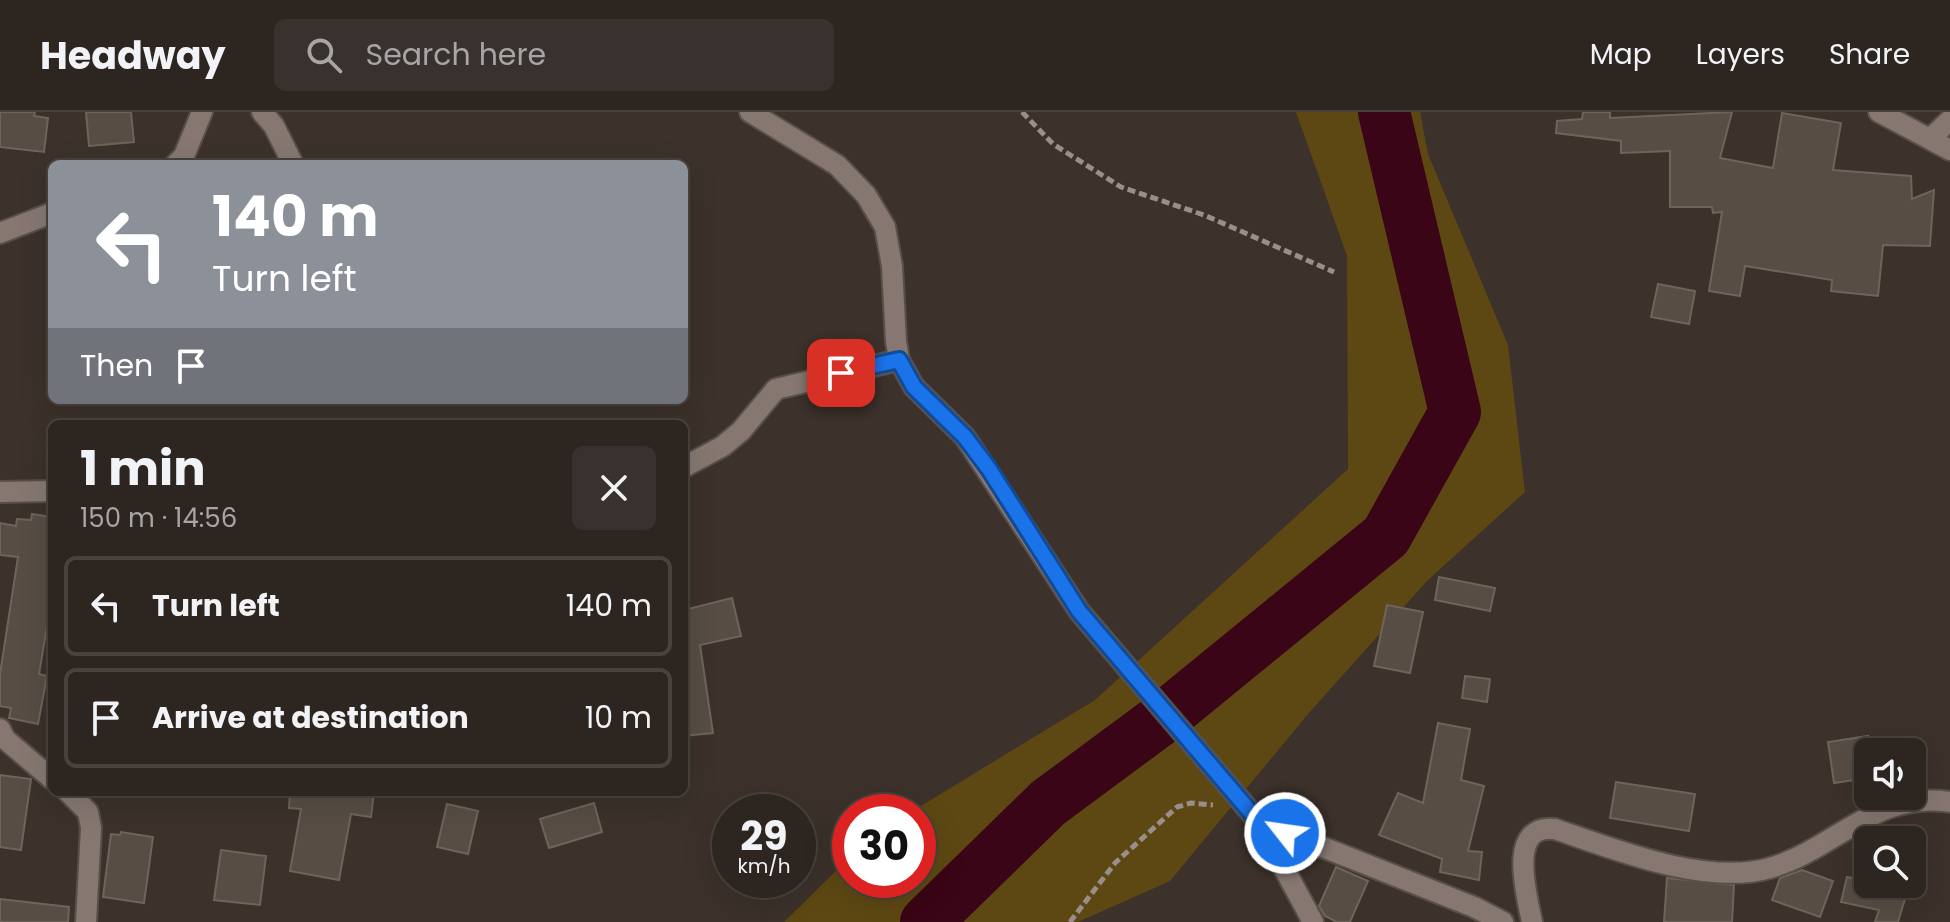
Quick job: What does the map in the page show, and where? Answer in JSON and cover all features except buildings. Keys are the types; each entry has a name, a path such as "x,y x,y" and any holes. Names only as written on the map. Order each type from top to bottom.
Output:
{"street":[{"path":"180,160 202,112"},
{"path":"262,112 274,126 291,160"},
{"path":"750,112 837,165 872,206 885,227 892,266 899,360 914,387 965,437 989,469 1079,611 1259,822 1313,922"},
{"path":"1879,112 1950,150"},
{"path":"1930,139 1950,120"},
{"path":"0,233 48,215"},
{"path":"688,465 723,446 741,431 776,389 899,360"},
{"path":"0,492 48,491"},
{"path":"0,729 14,748 48,776"},
{"path":"72,796 88,812 91,828 86,922"},
{"path":"1532,922 1523,875 1524,850 1532,835 1540,831 1555,829 1665,863 1715,872 1769,868 1815,848 1878,811 1903,803 1926,798 1950,802"},
{"path":"1259,822 1474,907 1503,922"}],"path":[{"path":"1022,112 1053,144 1121,187 1204,215 1334,272"},
{"path":"1070,922 1115,863 1177,807 1203,802 1217,806"}],"shaded area":[{"path":"1296,112 1420,112 1428,154 1508,345 1525,492 1427,581 1308,714 1170,881 1078,922 784,922 808,898 816,898 816,890 832,875 832,898 936,898 936,797 1095,700 1348,469 1347,256"}],"waterway":[{"path":"926,922 1048,803 1167,715 1386,536 1455,412 1384,112"}],"route":[{"path":"841,373 899,360 914,387 965,437 989,469 1079,611 1259,822 1285,833"}]}
